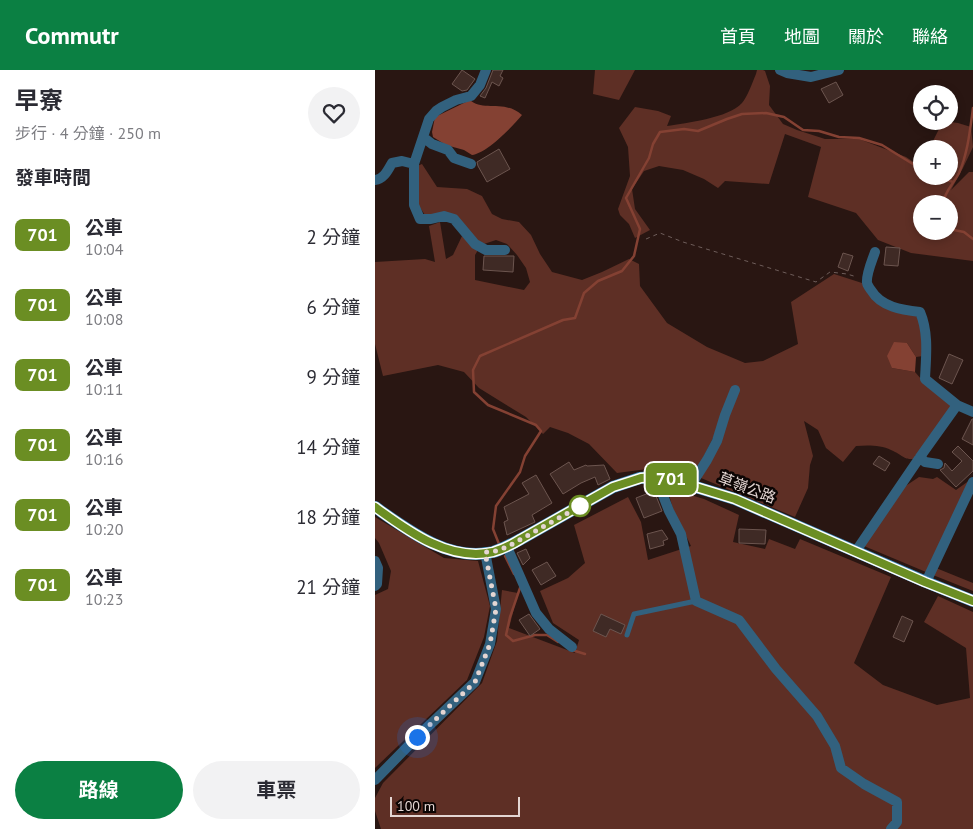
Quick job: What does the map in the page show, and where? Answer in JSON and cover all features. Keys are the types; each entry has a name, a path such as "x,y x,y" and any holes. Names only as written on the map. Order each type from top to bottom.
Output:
{"main road":[{"name":"草嶺公路","path":"375,506 427,541 457,552 471,554 493,552 507,547 613,487 641,478 656,477 691,485 735,499 973,601"}],"street":[{"path":"486,70 480,85 471,96 456,100 436,111 429,119 414,164 414,204 420,219 445,216 454,219 475,244 486,250 505,250"},
{"path":"780,70 811,77 839,70"},
{"path":"423,137 432,144 448,150 454,158 471,164"},
{"path":"375,180 380,180 392,163 403,161 414,164"},
{"path":"875,252 867,284 872,293 882,303 904,310 920,312 923,320 925,340 925,378 957,405 973,412"},
{"path":"691,485 717,441 735,390"},
{"path":"856,551 919,457 957,405"},
{"path":"919,457 925,462 938,464"},
{"path":"656,477 669,511 681,534 696,601 739,620 776,669 817,716 835,746 841,768 864,784 897,802 897,822 891,829"},
{"path":"925,582 973,482"},
{"path":"507,547 536,613 549,630 572,647"},
{"path":"375,780 475,682 490,644 496,609 485,552"},
{"path":"375,561 378,568 377,584 375,586"}],"lane":[{"path":"627,635 633,614 696,601"}],"path":[{"path":"646,239 660,233 683,242 816,282 830,272 847,274 868,280"}],"shaded area":[{"path":"595,70 635,70 619,100 593,94"},
{"path":"757,70 765,71 770,86 769,105 783,124 825,139 859,139 906,157 913,162 913,185 954,185 951,190 969,172 973,172 973,261 911,253 878,240 856,213 808,197 821,147 785,134 769,184 725,181 718,188 704,179 683,170 659,166 644,171 632,189 635,209 650,230 635,238 629,224 620,215 618,209 630,176 628,147 619,128 635,107 658,111 671,116 667,126 707,119 727,112 742,103"},
{"path":"470,100 481,105 501,106 515,110 522,115 492,145 472,155 464,150 446,145 433,137 432,132 435,117"},
{"path":"958,123 971,127 973,147 958,177 958,140 934,140 938,130 958,130"},
{"path":"422,164 437,187 467,189 482,196 492,214 502,219 519,222 531,235 540,254 552,272 582,280 629,259 639,264 640,286 667,323 707,347 745,363 763,361 798,344 791,302 834,274 862,283 869,293 916,315 921,325 923,356 916,357 907,343 892,368 915,372 954,407 920,458 914,459 905,458 883,447 856,446 843,462 826,448 818,430 804,421 813,456 810,465 808,488 795,517 701,478 715,434 695,474 655,468 617,473 589,444 568,433 550,427 543,434 526,417 479,388 464,372 438,365 383,376 375,344 375,262 425,259 435,262 429,226 440,222 446,259 453,255 462,236 478,250 475,255 475,280 524,290 530,282 526,268 507,244 496,240 484,244 474,238 462,222 425,215 419,206 418,199 417,166"},
{"path":"894,342 907,343 916,357 915,372 892,368 887,356"},
{"path":"919,477 933,479 937,477 956,490 970,480 926,572 864,546 901,489"},
{"path":"667,488 704,499 739,515 733,542 765,549 769,539 795,549 800,539 891,577 854,663 883,685 937,705 970,698 966,648 924,622 938,596 973,612 973,829 381,829 375,811 375,798 383,783 482,683 497,641 502,590 518,593 509,628 575,653 579,640 553,623 540,591 568,578 585,563 574,525 628,497 641,522 648,560 691,546 673,509"},
{"path":"375,517 444,558 478,561 490,606 484,637 467,680 375,768 375,595 388,589 391,571 375,538"},
{"path":"936,568 973,583 973,591 933,575"}],"building":[{"path":"462,70 475,79 467,90 462,91 452,84"},
{"path":"493,70 503,70 500,76 503,78 499,86 492,82 485,98 480,96 486,88"},
{"path":"836,82 843,95 829,103 821,89"},
{"path":"499,149 510,169 487,182 477,162"},
{"path":"886,247 900,248 898,266 884,265"},
{"path":"843,253 853,256 848,271 838,267"},
{"path":"484,256 514,256 513,272 483,270"},
{"path":"949,354 963,360 952,384 939,378"},
{"path":"973,419 973,445 962,439"},
{"path":"958,446 973,461 973,471 956,487 940,470 944,468 945,463 952,471 962,461 952,452"},
{"path":"879,456 890,463 885,471 873,464"},
{"path":"569,462 574,470 586,465 604,465 610,479 598,485 595,477 563,494 550,474"},
{"path":"536,475 552,503 532,515 535,522 507,535 504,522 508,520 504,507 529,494 522,483"},
{"path":"654,491 662,511 644,518 636,498"},
{"path":"739,529 766,530 765,544 739,543"},
{"path":"662,530 668,539 663,541 664,545 650,549 647,534"},
{"path":"526,549 530,558 523,565 517,553"},
{"path":"547,562 556,576 541,585 532,570"},
{"path":"529,614 540,629 530,636 519,620"},
{"path":"601,614 625,625 621,634 610,629 606,637 593,631"},
{"path":"902,616 913,621 904,642 893,637"}],"waterway":[{"path":"946,195 959,173 965,157 973,108"},
{"path":"499,544 493,529 496,506 520,472 525,456 541,431 536,425 488,405 474,392 473,370 480,356 563,320 575,318 584,293 598,281 622,271 634,256 640,229 626,198 649,158 653,144 660,132 684,129 698,131 742,114 766,113 784,117 803,130 819,131 839,137 859,138 882,145 913,164"},
{"path":"958,231 964,232 973,239"},
{"path":"505,556 514,574"},
{"path":"520,588 506,635 513,641 535,635 547,635 558,642"},
{"path":"572,650 585,654"}],"bus line":[{"name":"701","path":"375,507 427,541 457,552 471,554 493,552 507,547 613,487 641,478 656,477 673,480 735,499 973,601"}],"route":[{"path":"417,737 475,682 490,644 496,609 485,552 493,552 507,547 582,505 580,506"}]}
